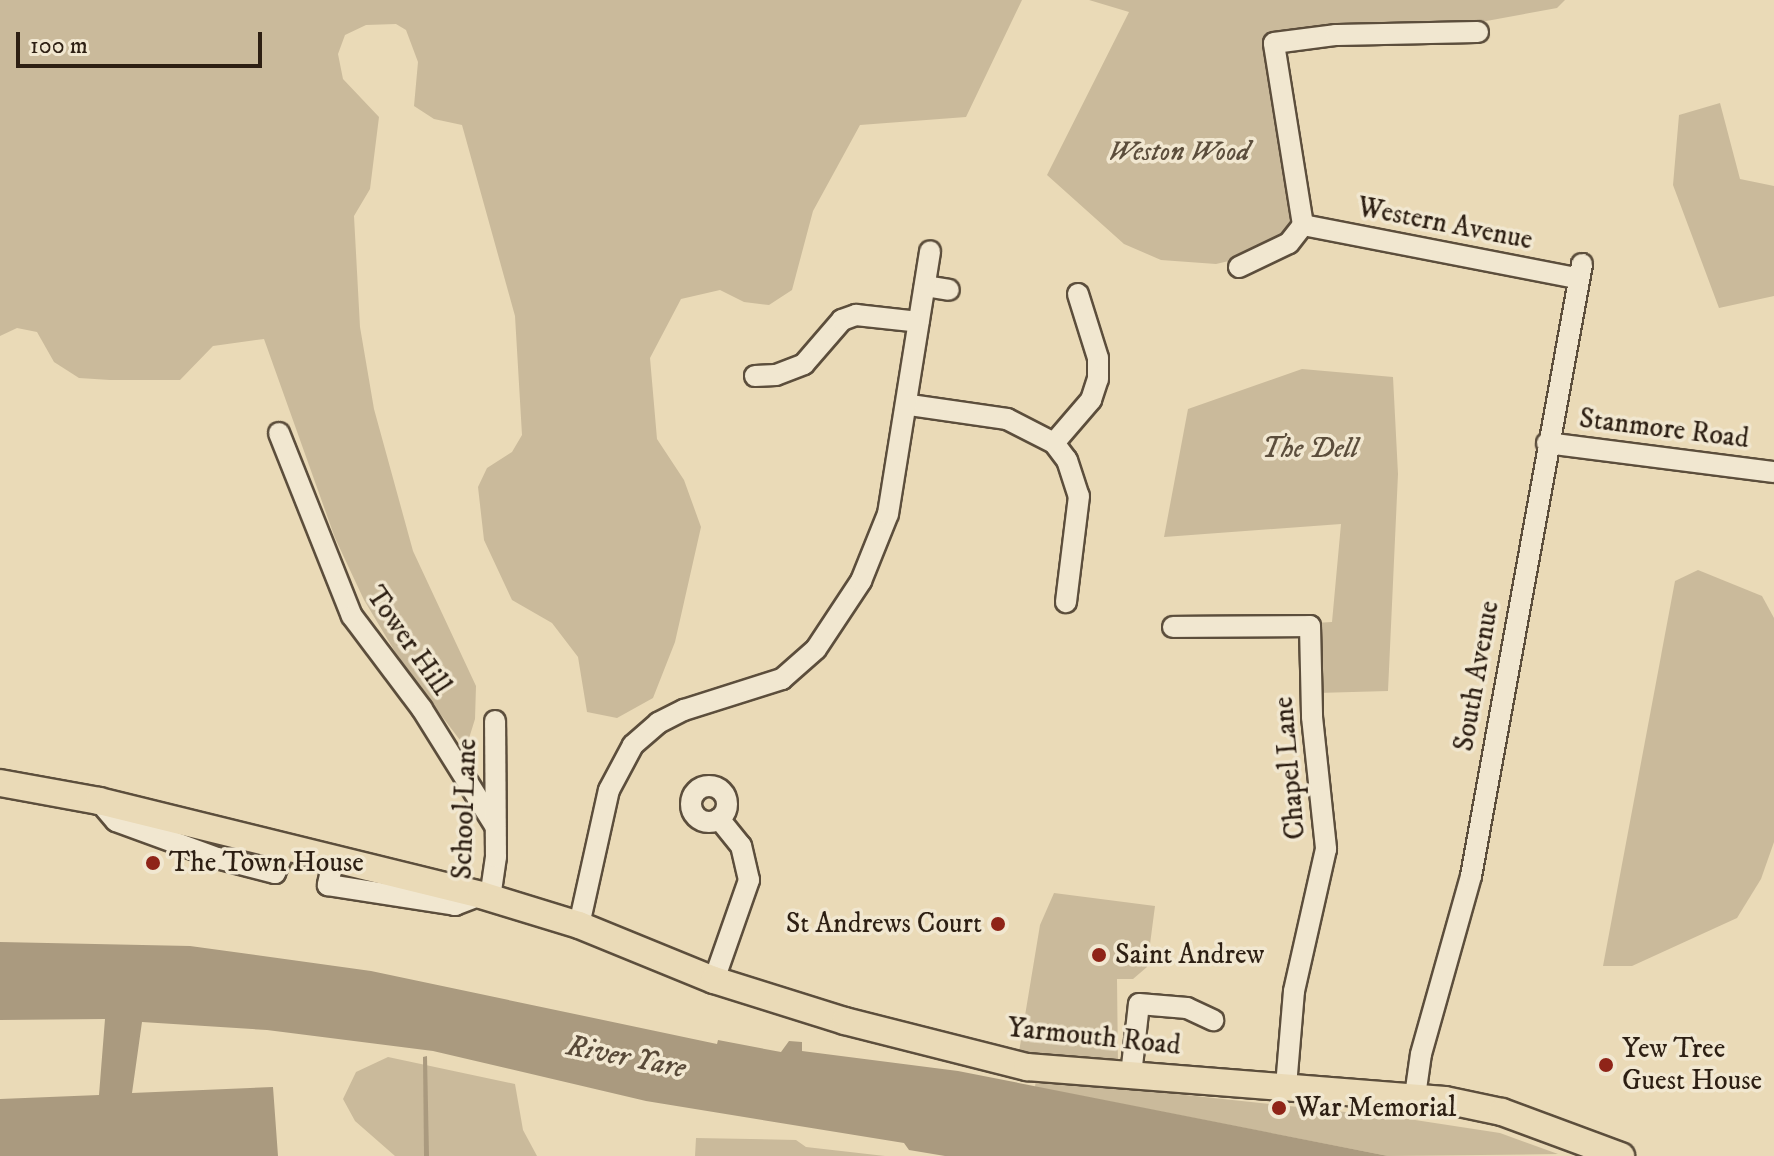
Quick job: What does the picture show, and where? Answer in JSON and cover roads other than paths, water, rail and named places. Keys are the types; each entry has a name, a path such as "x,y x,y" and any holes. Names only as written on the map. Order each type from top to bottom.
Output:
{"main road":[{"name":"Yarmouth Road","path":"0,783 99,801 486,897 579,925 714,980 845,1021 1027,1067 1415,1096 1502,1112 1621,1156"}],"street":[{"path":"1239,267 1289,243 1303,225 1274,43 1336,35 1478,32"},
{"name":"Western Avenue","path":"1303,225 1579,271"},
{"path":"579,925 609,790 633,745 658,723 684,710 782,679 816,649 861,581 888,514 910,405 930,251"},
{"name":"South Avenue","path":"1415,1096 1421,1054 1471,876 1579,271"},
{"path":"925,286 949,290"},
{"path":"1054,443 1091,400 1098,379 1098,358 1078,294"},
{"path":"755,376 776,375 804,364 842,320 856,315 919,322"},
{"path":"910,405 1007,419 1054,443 1067,460 1079,496 1066,602"},
{"name":"Tower Hill","path":"279,433 352,616 422,709 495,826"},
{"name":"Stanmore Road","path":"1547,443 1774,472"},
{"name":"Chapel Lane","path":"1173,627 1310,626 1312,717 1326,849 1294,991 1286,1087"},
{"name":"School Lane","path":"486,897 495,826 495,721"},
{"path":"714,980 749,880 741,846 719,819"},
{"path":"1131,1075 1139,997 1187,1008 1213,1020"}],"water":[{"name":"River Yare","path":"0,942 190,946 371,971 717,1044 718,1040 781,1052 789,1041 802,1042 802,1051 958,1071 1388,1156 945,1156 909,1150 904,1143 646,1101 433,1051 267,1030 142,1022 132,1093 273,1087 278,1156 0,1156 0,1099 99,1095 105,1019 0,1020"},
{"path":"427,1056 429,1156 424,1156 423,1057"}],"place":[{"name":"The Town House","path":"153,863"},
{"name":"St Andrews Court","path":"998,924"},
{"name":"Saint Andrew","path":"1099,955"},
{"name":"Yew Tree Guest House","path":"1606,1065"},
{"name":"War Memorial","path":"1279,1108"}],"park label":[{"name":"Weston Wood","path":"1179,152"},
{"name":"The Dell","path":"1310,449"}]}
